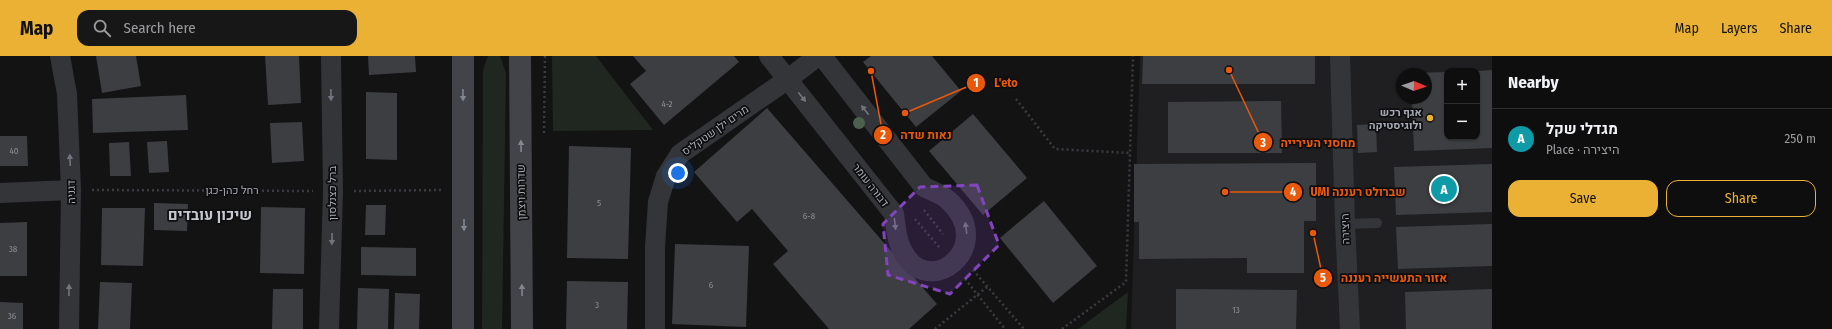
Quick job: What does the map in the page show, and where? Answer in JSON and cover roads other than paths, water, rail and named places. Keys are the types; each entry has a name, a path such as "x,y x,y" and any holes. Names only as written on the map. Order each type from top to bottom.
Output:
{"main road":[{"path":"463,56 463,329"},
{"name":"שדרות ויצמן","path":"520,56 522,329"}],"street":[{"name":"דגניה","path":"60,56 67,94 71,190 69,329"},
{"name":"ברל כצנלסון","path":"329,329 333,191 330,56"},
{"name":"דבורה עומר","path":"769,56 894,214 899,244 908,260 919,269 933,271 942,270 953,264 961,256 965,245 967,232 965,220 947,198 924,187 822,56"},
{"name":"מרים ילן שטקליס","path":"655,329 655,247 658,202 666,176 680,154 788,79 818,56"},
{"name":"היצירה","path":"1340,56 1350,329"},
{"path":"0,193 71,190"}],"lane":[{"path":"1345,224 1377,223"}],"place":[{"name":"מחסני העירייה","path":"1229,70"},
{"name":"נאות שדה","path":"871,71"},
{"name":"L'eto","path":"905,113"},
{"name":"אגף רכש ולוגיסטיקה","path":"1430,118"},
{"name":"מגדלי שקל","path":"1444,189"},
{"name":"UMI שברולט רעננה","path":"1225,192"},
{"name":"אזור התעשייה רעננה","path":"1313,233"}],"district":[{"name":"שיכון עובדים","path":"210,215"}]}
